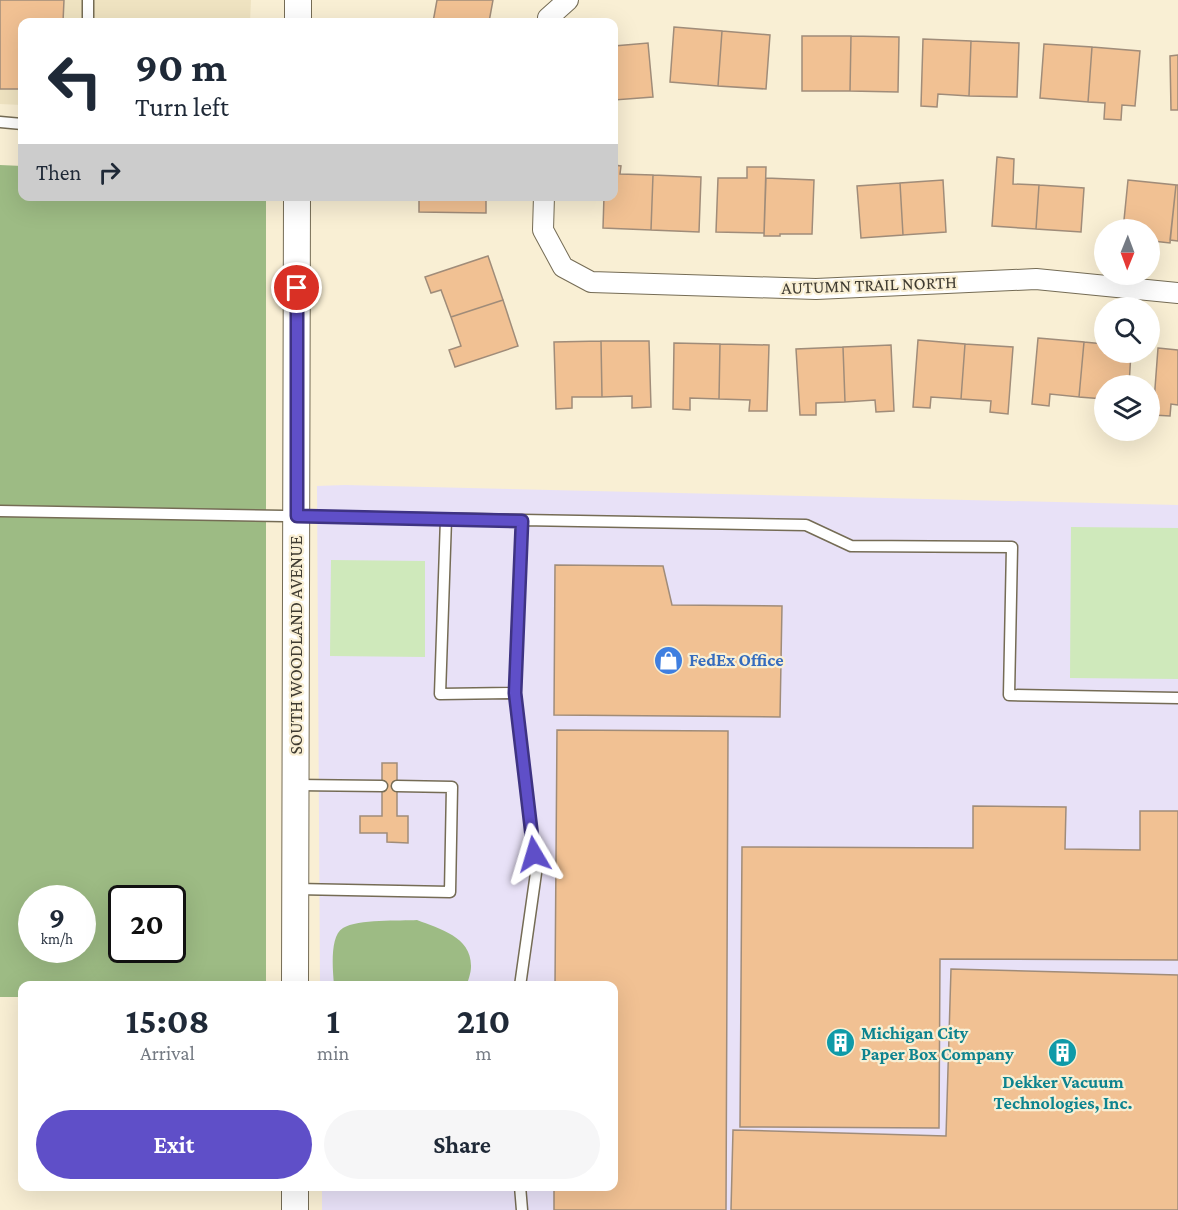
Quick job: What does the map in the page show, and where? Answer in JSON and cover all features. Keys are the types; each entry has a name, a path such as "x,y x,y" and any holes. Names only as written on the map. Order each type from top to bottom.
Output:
{"street":[{"path":"298,0 298,18"},
{"path":"548,18 568,0"},
{"name":"SOUTH WOODLAND AVENUE","path":"295,981 297,201"},
{"name":"AUTUMN TRAIL NORTH","path":"544,201 543,230 563,267 591,282 816,289 1035,279 1178,293"},
{"path":"295,1191 295,1210"}],"lane":[{"path":"88,0 88,18"},
{"path":"0,122 18,124"},
{"path":"0,511 807,525 851,546 1012,548 1009,695 1178,698"},
{"path":"446,519 440,694 515,693"},
{"path":"521,981 536,873 515,693 522,521"},
{"path":"296,785 382,786"},
{"path":"296,889 450,892 452,787 397,786"},
{"path":"520,1191 522,1210"}],"shaded area":[{"path":"0,0 251,0 250,18 18,18 18,105 0,104"},
{"path":"317,486 1178,505 1178,1210 322,1210 322,1191 618,1191 618,981 320,981"}],"green space":[{"path":"0,165 18,166 18,201 266,201 266,981 18,981 18,997 0,997"},
{"path":"1071,527 1178,528 1178,679 1070,678"},
{"path":"331,560 425,561 425,657 330,656"},
{"path":"417,920 453,936 466,948 470,957 468,981 334,981 334,946 339,932 350,925"}],"building":[{"path":"0,0 64,0 63,18 18,18 18,89 0,89"},
{"path":"437,0 493,0 490,18 434,18"},
{"path":"674,27 722,31 718,86 670,82"},
{"path":"722,31 770,35 766,89 718,86"},
{"path":"802,36 851,36 850,91 802,91"},
{"path":"851,36 899,37 898,92 850,91"},
{"path":"923,39 971,41 969,96 938,94 937,107 921,106"},
{"path":"971,41 1019,43 1017,97 969,96"},
{"path":"648,43 653,97 618,100 618,46"},
{"path":"1044,44 1092,47 1088,102 1040,98"},
{"path":"1092,47 1140,51 1135,106 1122,105 1121,120 1104,119 1105,103 1088,102"},
{"path":"1178,55 1178,110 1171,110 1170,56"},
{"path":"997,157 1014,159 1013,184 1039,185 1036,229 992,226"},
{"path":"618,166 621,166 620,174 653,175 651,230 603,228 604,201 618,201"},
{"path":"747,167 766,167 764,233 716,232 718,178 747,178"},
{"path":"653,175 701,177 699,232 651,230"},
{"path":"766,178 814,180 812,234 764,236"},
{"path":"943,180 946,232 903,235 900,183"},
{"path":"1128,180 1176,185 1170,243 1160,242 1160,219 1124,219"},
{"path":"900,183 903,235 861,238 857,186"},
{"path":"1039,185 1084,188 1081,232 1036,229"},
{"path":"1176,185 1178,185 1178,241 1170,240"},
{"path":"419,201 486,201 486,213 419,212"},
{"path":"488,256 503,300 451,317 441,290 431,293 425,277"},
{"path":"503,300 518,346 455,367 449,350 461,346 451,317"},
{"path":"1038,338 1084,342 1079,397 1050,394 1049,406 1032,404"},
{"path":"918,340 965,344 961,399 931,397 930,408 913,407"},
{"path":"601,341 602,397 572,397 572,408 556,409 554,342"},
{"path":"601,341 649,341 651,407 632,408 632,396 602,397"},
{"path":"1084,342 1094,343 1094,363 1130,363 1130,375 1094,375 1094,398 1079,397"},
{"path":"674,343 720,344 719,399 690,398 690,410 673,409"},
{"path":"720,344 769,345 767,411 749,411 750,400 719,399"},
{"path":"965,344 1013,347 1008,414 990,412 991,401 961,399"},
{"path":"891,345 894,411 876,412 875,400 845,402 843,347"},
{"path":"843,347 845,402 816,403 816,415 800,415 796,349"},
{"path":"1160,348 1178,350 1178,405 1171,404 1170,416 1160,415 1160,375 1156,375 1157,363 1160,363"},
{"name":"FedEx Office","path":"555,565 663,566 672,605 782,606 780,717 554,715"},
{"path":"557,730 728,731 726,1210 554,1210 554,1191 618,1191 618,981 555,981"},
{"path":"382,763 397,763 397,816 408,816 408,843 387,842 387,833 360,833 360,816 382,816"},
{"name":"Michigan City Paper Box Company","path":"973,806 1066,807 1065,849 1140,850 1140,811 1178,811 1178,960 940,959 939,1128 740,1127 742,847 973,848"},
{"name":"Dekker Vacuum Technologies, Inc.","path":"951,969 1178,975 1178,1210 731,1210 733,1130 946,1136"}],"place":[{"name":"FedEx Office","path":"668,660"},
{"name":"Michigan City Paper Box Company","path":"840,1043"},
{"name":"Dekker Vacuum Technologies, Inc.","path":"1063,1053"}],"route":[{"path":"297,288 297,516 522,521 515,693 534,854"}]}
